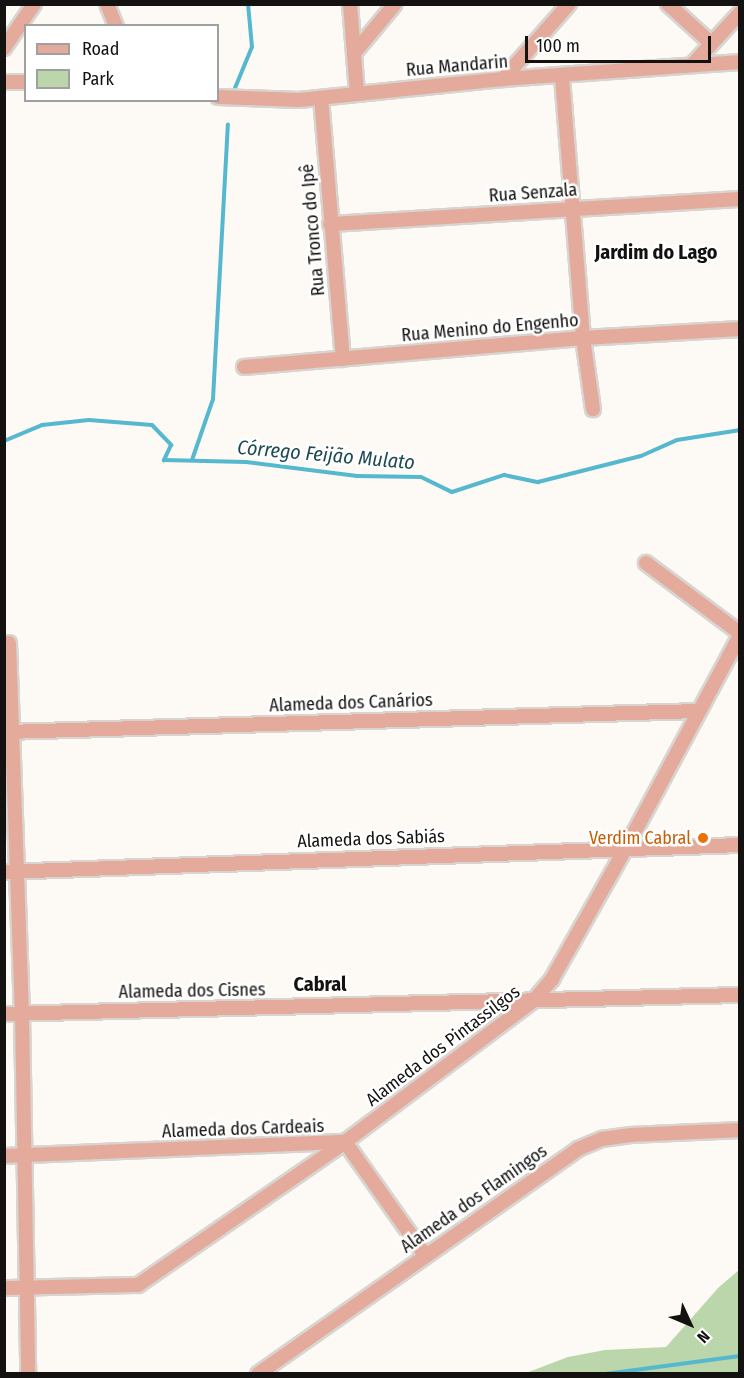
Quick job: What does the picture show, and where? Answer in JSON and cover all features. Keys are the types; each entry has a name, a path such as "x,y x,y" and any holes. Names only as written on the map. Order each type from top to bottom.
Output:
{"street":[{"path":"4,48 34,4"},
{"path":"107,4 115,24"},
{"path":"350,4 357,92"},
{"path":"355,52 395,4"},
{"path":"503,79 569,4"},
{"path":"668,4 712,44"},
{"path":"692,65 740,13"},
{"name":"Rua Mandarin","path":"219,97 321,98 357,92 503,79 562,77 740,62"},
{"path":"562,77 583,338 593,409"},
{"path":"4,82 24,82"},
{"name":"Rua Tronco do Ipê","path":"321,98 343,359"},
{"name":"Rua Senzala","path":"330,224 740,199"},
{"name":"Rua Menino do Engenho","path":"244,368 583,338 740,329"},
{"path":"646,563 740,634"},
{"name":"Alameda dos Pintassilgos","path":"4,1288 138,1285 345,1142 534,1000 552,979 627,846 740,634"},
{"path":"9,643 10,872 22,1014 22,1156 29,1287 28,1374"},
{"name":"Alameda dos Canários","path":"9,732 698,711"},
{"name":"Alameda dos Sabiás","path":"10,872 627,846 740,845"},
{"name":"Alameda dos Cisnes","path":"4,1014 740,995"},
{"name":"Alameda dos Flamingos","path":"258,1374 578,1149 602,1139 740,1130"},
{"name":"Alameda dos Cardeais","path":"4,1156 345,1142 425,1255"}],"green space":[{"path":"739,1270 739,1373 526,1373 568,1357 605,1350 666,1347 719,1287"}],"waterway":[{"path":"235,88 252,47 248,4"},
{"path":"192,460 213,399 228,124"},
{"name":"Córrego Feijão Mulato","path":"4,441 42,425 89,420 152,425 171,445 164,460 246,462 357,476 421,477 452,492 504,475 538,482 641,456 677,440 740,430"},
{"path":"605,1374 740,1356"}],"place":[{"name":"Verdim Cabral","path":"703,838"}],"district":[{"name":"Jardim do Lago","path":"656,252"},
{"name":"Cabral","path":"320,984"}]}
